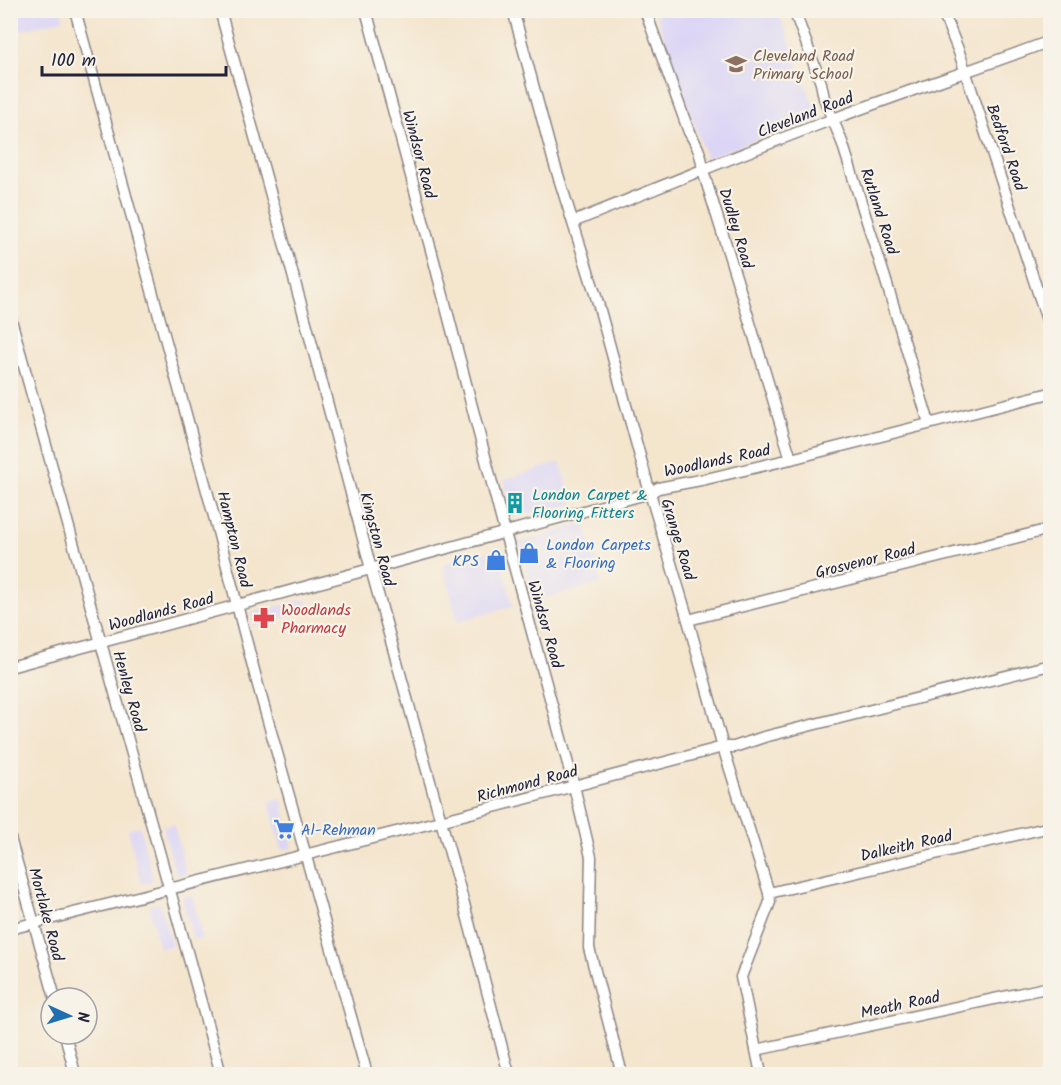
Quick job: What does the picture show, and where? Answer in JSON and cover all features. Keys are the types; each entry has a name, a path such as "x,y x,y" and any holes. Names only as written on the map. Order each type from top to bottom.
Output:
{"street":[{"name":"Hampton Road","path":"75,10 209,498 236,606 367,1074"},
{"name":"Kingston Road","path":"220,10 509,1074"},
{"name":"Windsor Road","path":"366,10 574,786 591,857 589,948 622,1074"},
{"name":"Grange Road","path":"513,10 723,747 769,893"},
{"name":"Dudley Road","path":"645,10 688,132 702,159 703,171 791,459"},
{"name":"Rutland Road","path":"794,10 821,83 824,99 842,142 929,423"},
{"name":"Bedford Road","path":"942,10 966,73 1050,330"},
{"name":"Cleveland Road","path":"573,222 883,100 966,73 1050,41"},
{"name":"Henley Road","path":"10,316 221,1074"},
{"name":"Woodlands Road","path":"10,666 650,493 657,488 791,459 1050,393"},
{"name":"Grosvenor Road","path":"688,620 1050,529"},
{"name":"Richmond Road","path":"10,929 1050,665"},
{"name":"Dalkeith Road","path":"769,893 1050,827"},
{"name":"Mortlake Road","path":"10,838 52,986"},
{"path":"761,1074 741,977 770,902 769,893"},
{"name":"Meath Road","path":"756,1050 1050,987"},
{"path":"67,1046 75,1074"}],"shaded area":[{"path":"11,10 61,11 64,19 11,33"},
{"name":"Cleveland Road Primary School","path":"655,11 778,11 818,117 706,158"},
{"path":"560,462 573,504 511,517 504,480"},
{"path":"585,523 601,583 535,601 519,543"},
{"path":"498,549 513,606 458,622 443,564"},
{"path":"306,599 309,610 253,626 251,613"},
{"path":"281,798 293,847 282,850 269,802"},
{"path":"174,824 186,873 176,876 163,827"},
{"path":"140,826 153,881 141,884 128,829"},
{"path":"192,895 202,938 193,939 182,897"},
{"path":"160,903 172,945 159,949 149,905"}],"place":[{"name":"Cleveland Road Primary School","path":"736,64"},
{"name":"London Carpet & Flooring Fitters","path":"515,503"},
{"name":"London Carpets & Flooring","path":"529,553"},
{"name":"KPS","path":"496,560"},
{"name":"Woodlands Pharmacy","path":"264,618"},
{"name":"Al-Rehman","path":"284,829"}]}
